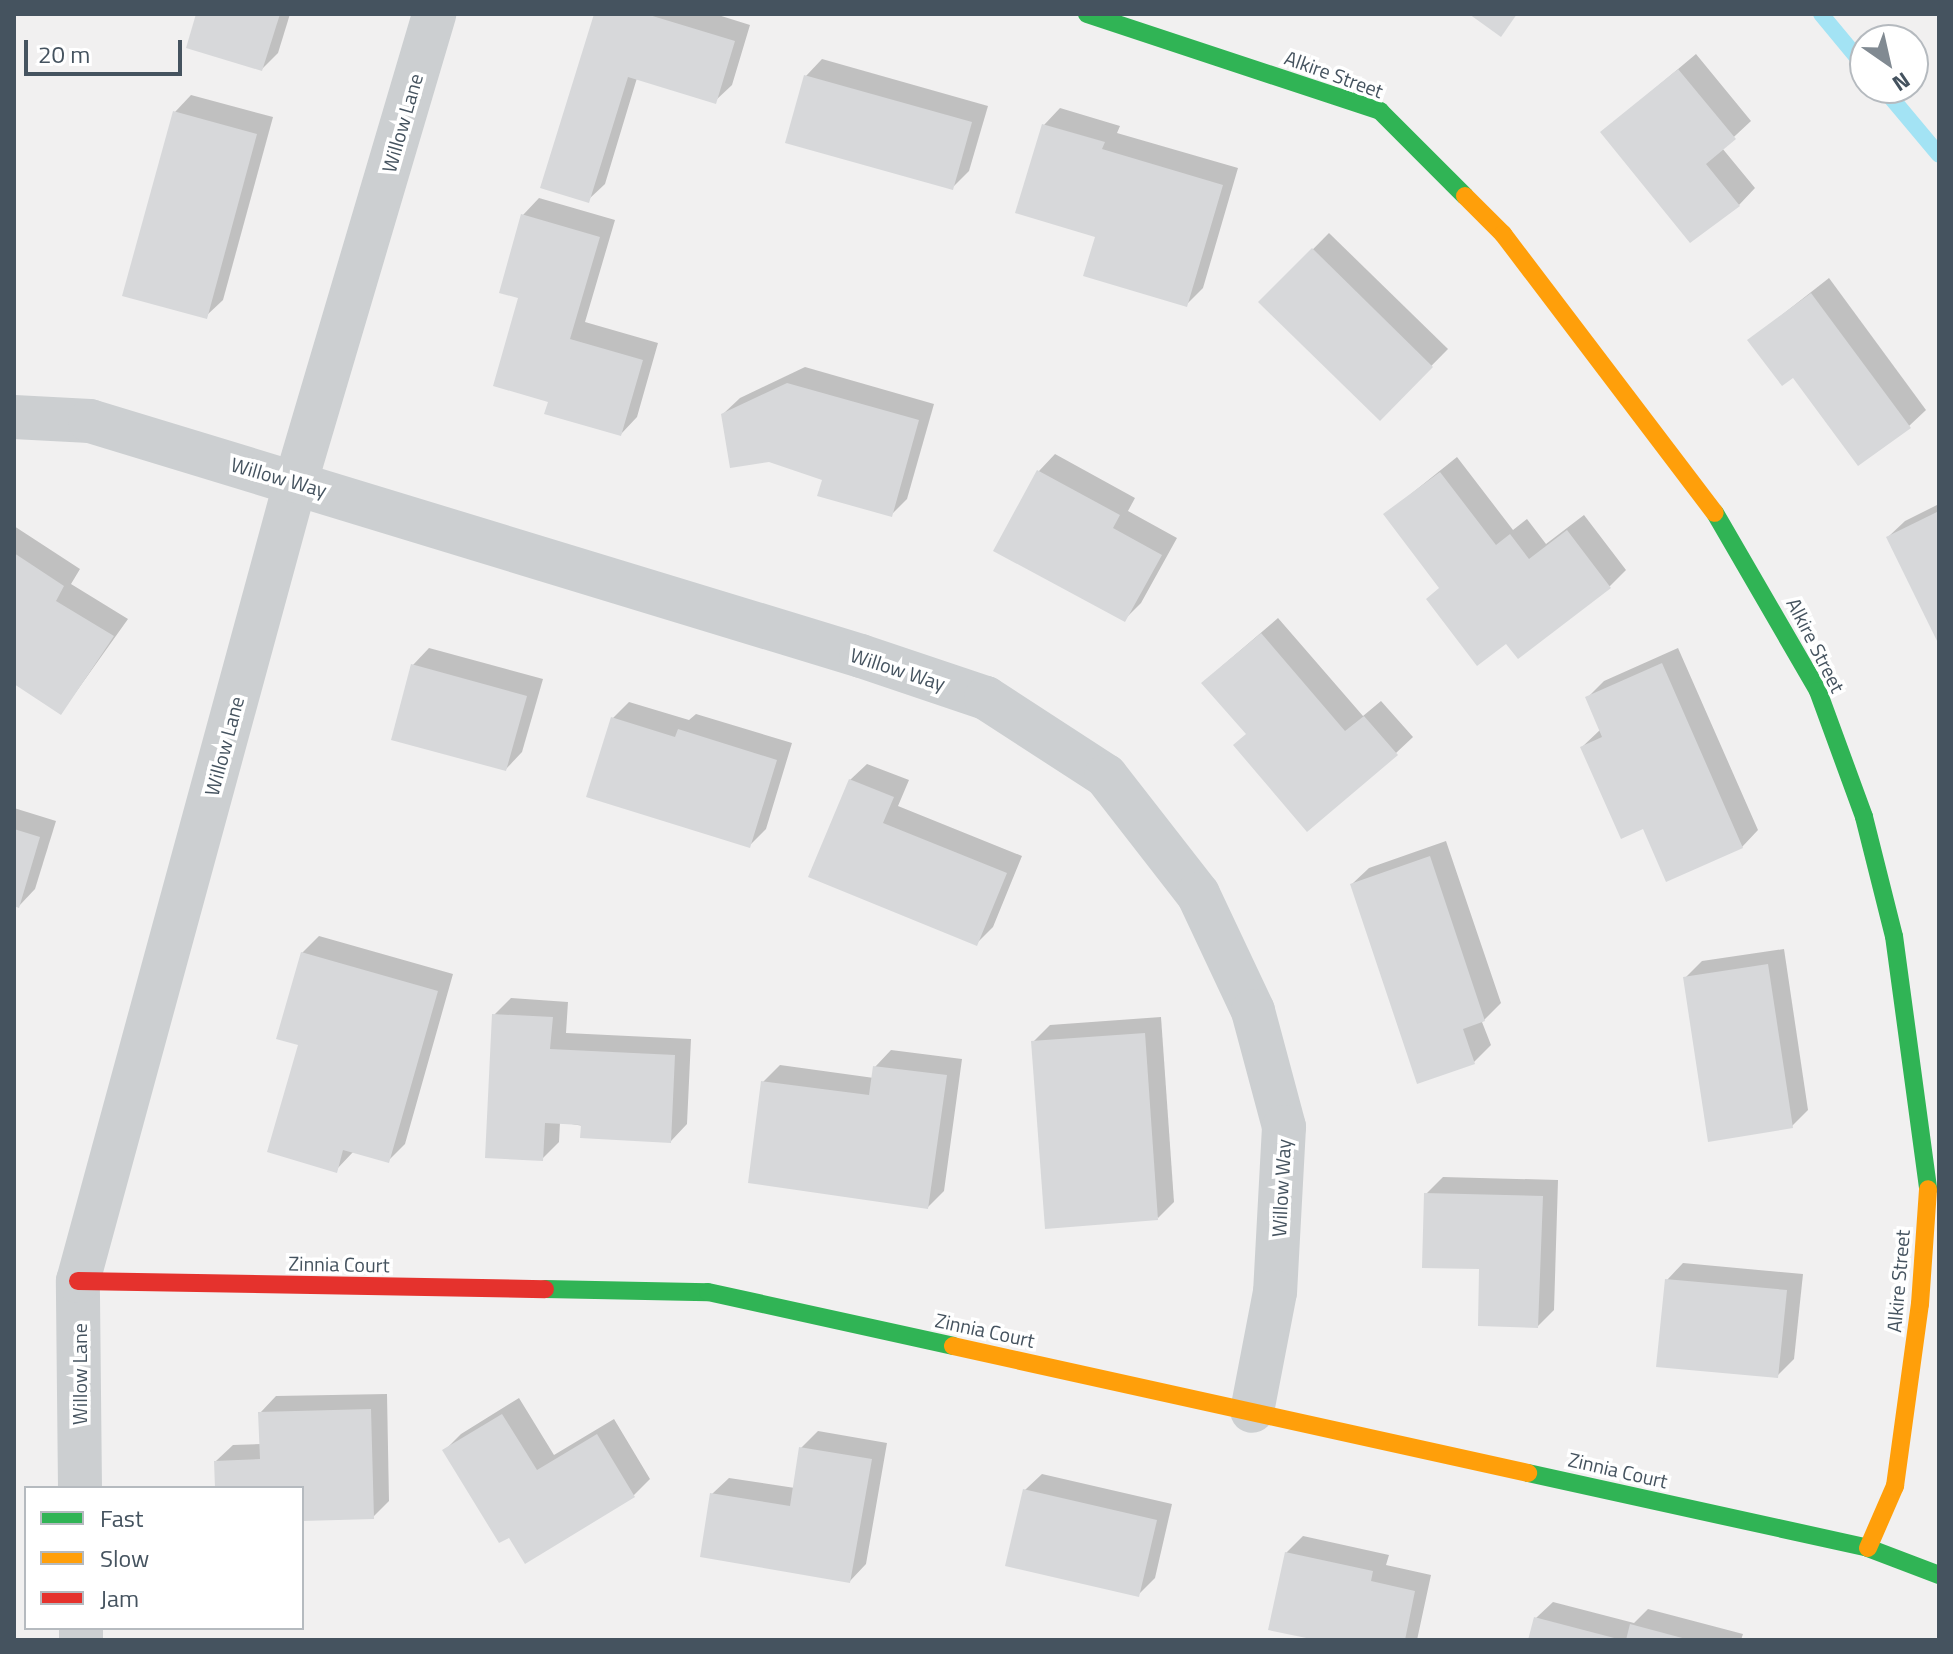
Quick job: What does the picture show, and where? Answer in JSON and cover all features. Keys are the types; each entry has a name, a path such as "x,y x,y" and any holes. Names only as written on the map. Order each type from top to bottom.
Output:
{"street":[{"name":"Willow Lane","path":"80,1486 78,1281 296,481 434,14"},
{"name":"Alkire Street","path":"1087,14 1380,111 1503,234 1705,498 1757,579 1818,691 1864,817 1894,936 1928,1184 1920,1304 1895,1486 1868,1548"},
{"name":"Willow Way","path":"14,417 90,421 296,481 986,698 1106,776 1198,894 1253,1011 1284,1127 1275,1292 1252,1411"},
{"name":"Zinnia Court","path":"78,1281 708,1292 1868,1548"},
{"path":"1868,1548 1939,1575"}],"building":[{"path":"196,14 280,14 262,71 186,48"},
{"path":"594,14 646,14 735,41 716,104 628,77 589,203 540,188"},
{"path":"1469,14 1517,14 1501,37"},
{"path":"1678,69 1736,139 1706,164 1740,206 1690,243 1600,132"},
{"path":"804,75 972,122 953,190 785,143"},
{"path":"173,111 257,134 207,319 122,296"},
{"path":"1042,124 1105,142 1102,149 1223,185 1187,307 1083,276 1095,237 1015,213"},
{"path":"521,214 600,237 570,339 643,360 621,436 544,414 548,402 493,386 518,298 499,293"},
{"path":"1312,248 1433,367 1380,421 1258,302"},
{"path":"1811,293 1911,428 1858,466 1793,378 1782,386 1747,340"},
{"path":"787,383 919,420 892,517 817,496 822,480 769,462 730,468 721,414"},
{"path":"1037,470 1120,515 1113,528 1162,555 1125,622 993,551"},
{"path":"1440,472 1496,545 1510,534 1529,559 1567,530 1611,588 1518,659 1506,644 1477,666 1426,599 1439,588 1383,514"},
{"path":"1939,511 1939,645 1886,537"},
{"path":"14,553 64,586 56,601 114,636 61,715 14,684"},
{"path":"1261,633 1345,731 1364,716 1398,755 1307,832 1233,745 1246,734 1201,683"},
{"path":"1662,663 1743,848 1666,882 1643,829 1621,839 1580,747 1602,737 1585,697"},
{"path":"411,664 527,696 506,771 391,740"},
{"path":"611,717 675,737 678,729 777,760 750,848 586,797"},
{"path":"849,779 894,797 883,823 1007,873 977,946 808,877"},
{"path":"14,829 40,837 19,908 14,906"},
{"path":"1430,856 1485,1021 1463,1029 1475,1064 1417,1084 1350,884"},
{"path":"301,952 438,991 389,1163 343,1150 337,1173 267,1152 298,1045 276,1039"},
{"path":"1768,964 1793,1128 1708,1142 1683,977"},
{"path":"492,1014 553,1017 550,1049 675,1055 671,1143 580,1138 581,1125 545,1123 543,1161 485,1158"},
{"path":"1145,1033 1158,1220 1045,1229 1031,1041"},
{"path":"873,1066 947,1075 928,1209 748,1183 761,1081 869,1095"},
{"path":"1424,1193 1543,1196 1538,1328 1478,1326 1479,1269 1422,1268"},
{"path":"1665,1279 1787,1290 1778,1378 1656,1367"},
{"path":"371,1409 374,1519 304,1521 304,1486 215,1486 214,1461 260,1459 258,1412"},
{"path":"502,1414 537,1470 597,1434 635,1497 525,1564 509,1538 499,1543 442,1450"},
{"path":"799,1447 872,1459 850,1583 700,1557 710,1493 790,1506"},
{"path":"1023,1489 1157,1520 1139,1597 1005,1566"},
{"path":"1285,1552 1373,1571 1371,1581 1415,1591 1405,1640 1316,1640 1268,1630"},
{"path":"1534,1617 1618,1639 1618,1640 1528,1640"},
{"path":"1630,1624 1686,1639 1686,1640 1626,1640"}],"waterway":[{"path":"1821,14 1849,48"},
{"path":"1896,104 1939,155"}],"traffic: fast":[{"path":"1087,14 1380,111 1465,196"},
{"path":"1715,513 1818,691 1864,817 1894,936 1928,1189"},
{"path":"545,1289 708,1292 953,1346"},
{"path":"1528,1473 1868,1548 1939,1575"}],"traffic: slow":[{"path":"1465,196 1503,234 1715,513"},
{"path":"1868,1548 1895,1486 1920,1304 1928,1189"},
{"path":"953,1346 1528,1473"}],"traffic: jam":[{"path":"78,1281 545,1289"}]}
